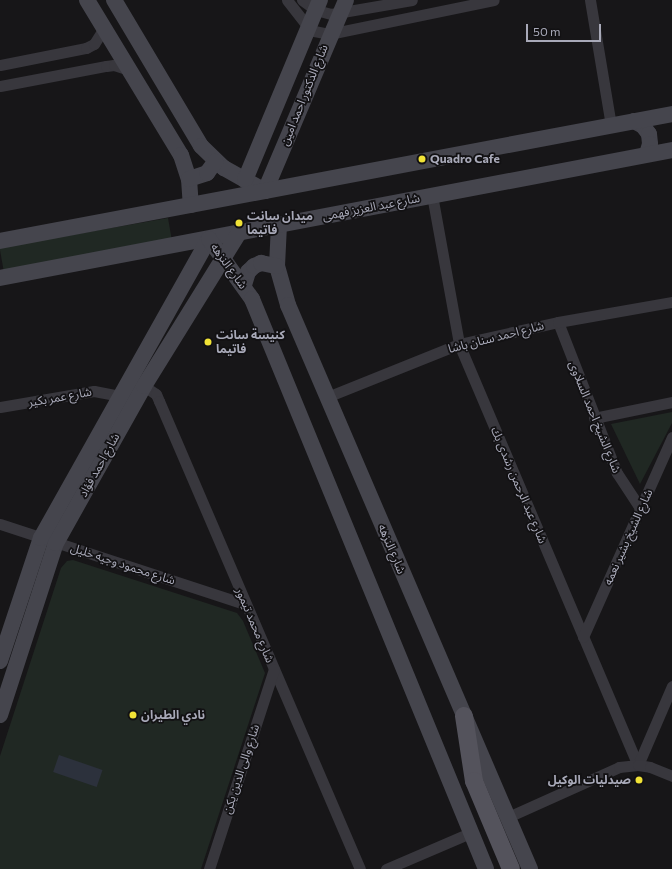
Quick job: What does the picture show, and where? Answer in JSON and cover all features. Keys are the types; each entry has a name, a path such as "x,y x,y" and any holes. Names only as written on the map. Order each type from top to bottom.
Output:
{"main road":[{"path":"87,0 181,155 189,179 191,205"},
{"path":"114,0 192,132 215,162 265,191"},
{"name":"شارع الدكتور احمد امين","path":"245,180 318,5"},
{"name":"شارع الدكتور احمد امين","path":"265,191 329,34 342,7"},
{"path":"0,241 672,114"},
{"path":"634,121 643,126 649,134 650,144 647,154"},
{"name":"شارع عبد العزيز فهمى","path":"0,278 672,150"},
{"path":"189,179 207,173 215,162"},
{"name":"شارع النزهه","path":"279,225 277,266 288,305 530,869"},
{"name":"شارع احمد فؤاد","path":"0,715 48,540 224,260 239,233"},
{"name":"شارع النزهه","path":"209,239 244,285 262,321 486,869"},
{"name":"شارع احمد فؤاد","path":"0,661 48,540 120,396 209,239"},
{"path":"244,285 248,272 254,266 265,263 277,266"},
{"path":"464,716 474,781 511,869"}],"street":[{"path":"287,0 308,27 314,31 329,34 494,0"},
{"path":"302,0 318,5 342,7 412,0"},
{"path":"590,0 611,126"},
{"path":"0,65 86,48 94,44 104,28"},
{"path":"0,86 114,65 129,70"},
{"name":"شارع عبد الرحمن رشدى بك","path":"432,195 459,344 638,765"},
{"name":"شارع احمد سنان باشا","path":"327,397 459,344 558,322 672,302"},
{"name":"شارع الشيخ احمد السلاوى","path":"558,322 594,418 617,473 640,508"},
{"name":"شارع محمد تيمور","path":"144,386 156,394 360,869"},
{"name":"شارع عمر بكير","path":"0,407 94,391 120,396"},
{"path":"594,418 672,402"},
{"name":"شارع الشيخ بشير نعمه","path":"583,637 672,437"},
{"name":"شارع محمود وجيه خليل","path":"0,524 246,604"},
{"name":"شارع والى الدين يكن","path":"209,869 274,669"},
{"path":"638,765 672,686"},
{"path":"508,818 619,767 638,765 672,776"},
{"path":"386,869 470,833"}],"shaded area":[{"path":"168,218 172,241 4,270 0,248"},
{"path":"672,412 672,423 640,484 611,424"},
{"name":"نادي الطيران","path":"73,560 237,613 243,621 265,673 201,869 0,869 0,756 61,568 67,561"},
{"path":"59,755 102,770 97,787 53,772"}],"place":[{"name":"Quadro Cafe","path":"422,159"},
{"name":"ميدان سانت فاتيما","path":"239,223"},
{"name":"كنيسة سانت فاتيما","path":"208,342"},
{"name":"نادي الطيران","path":"133,715"},
{"name":"صيدليات الوكيل","path":"639,780"}]}
